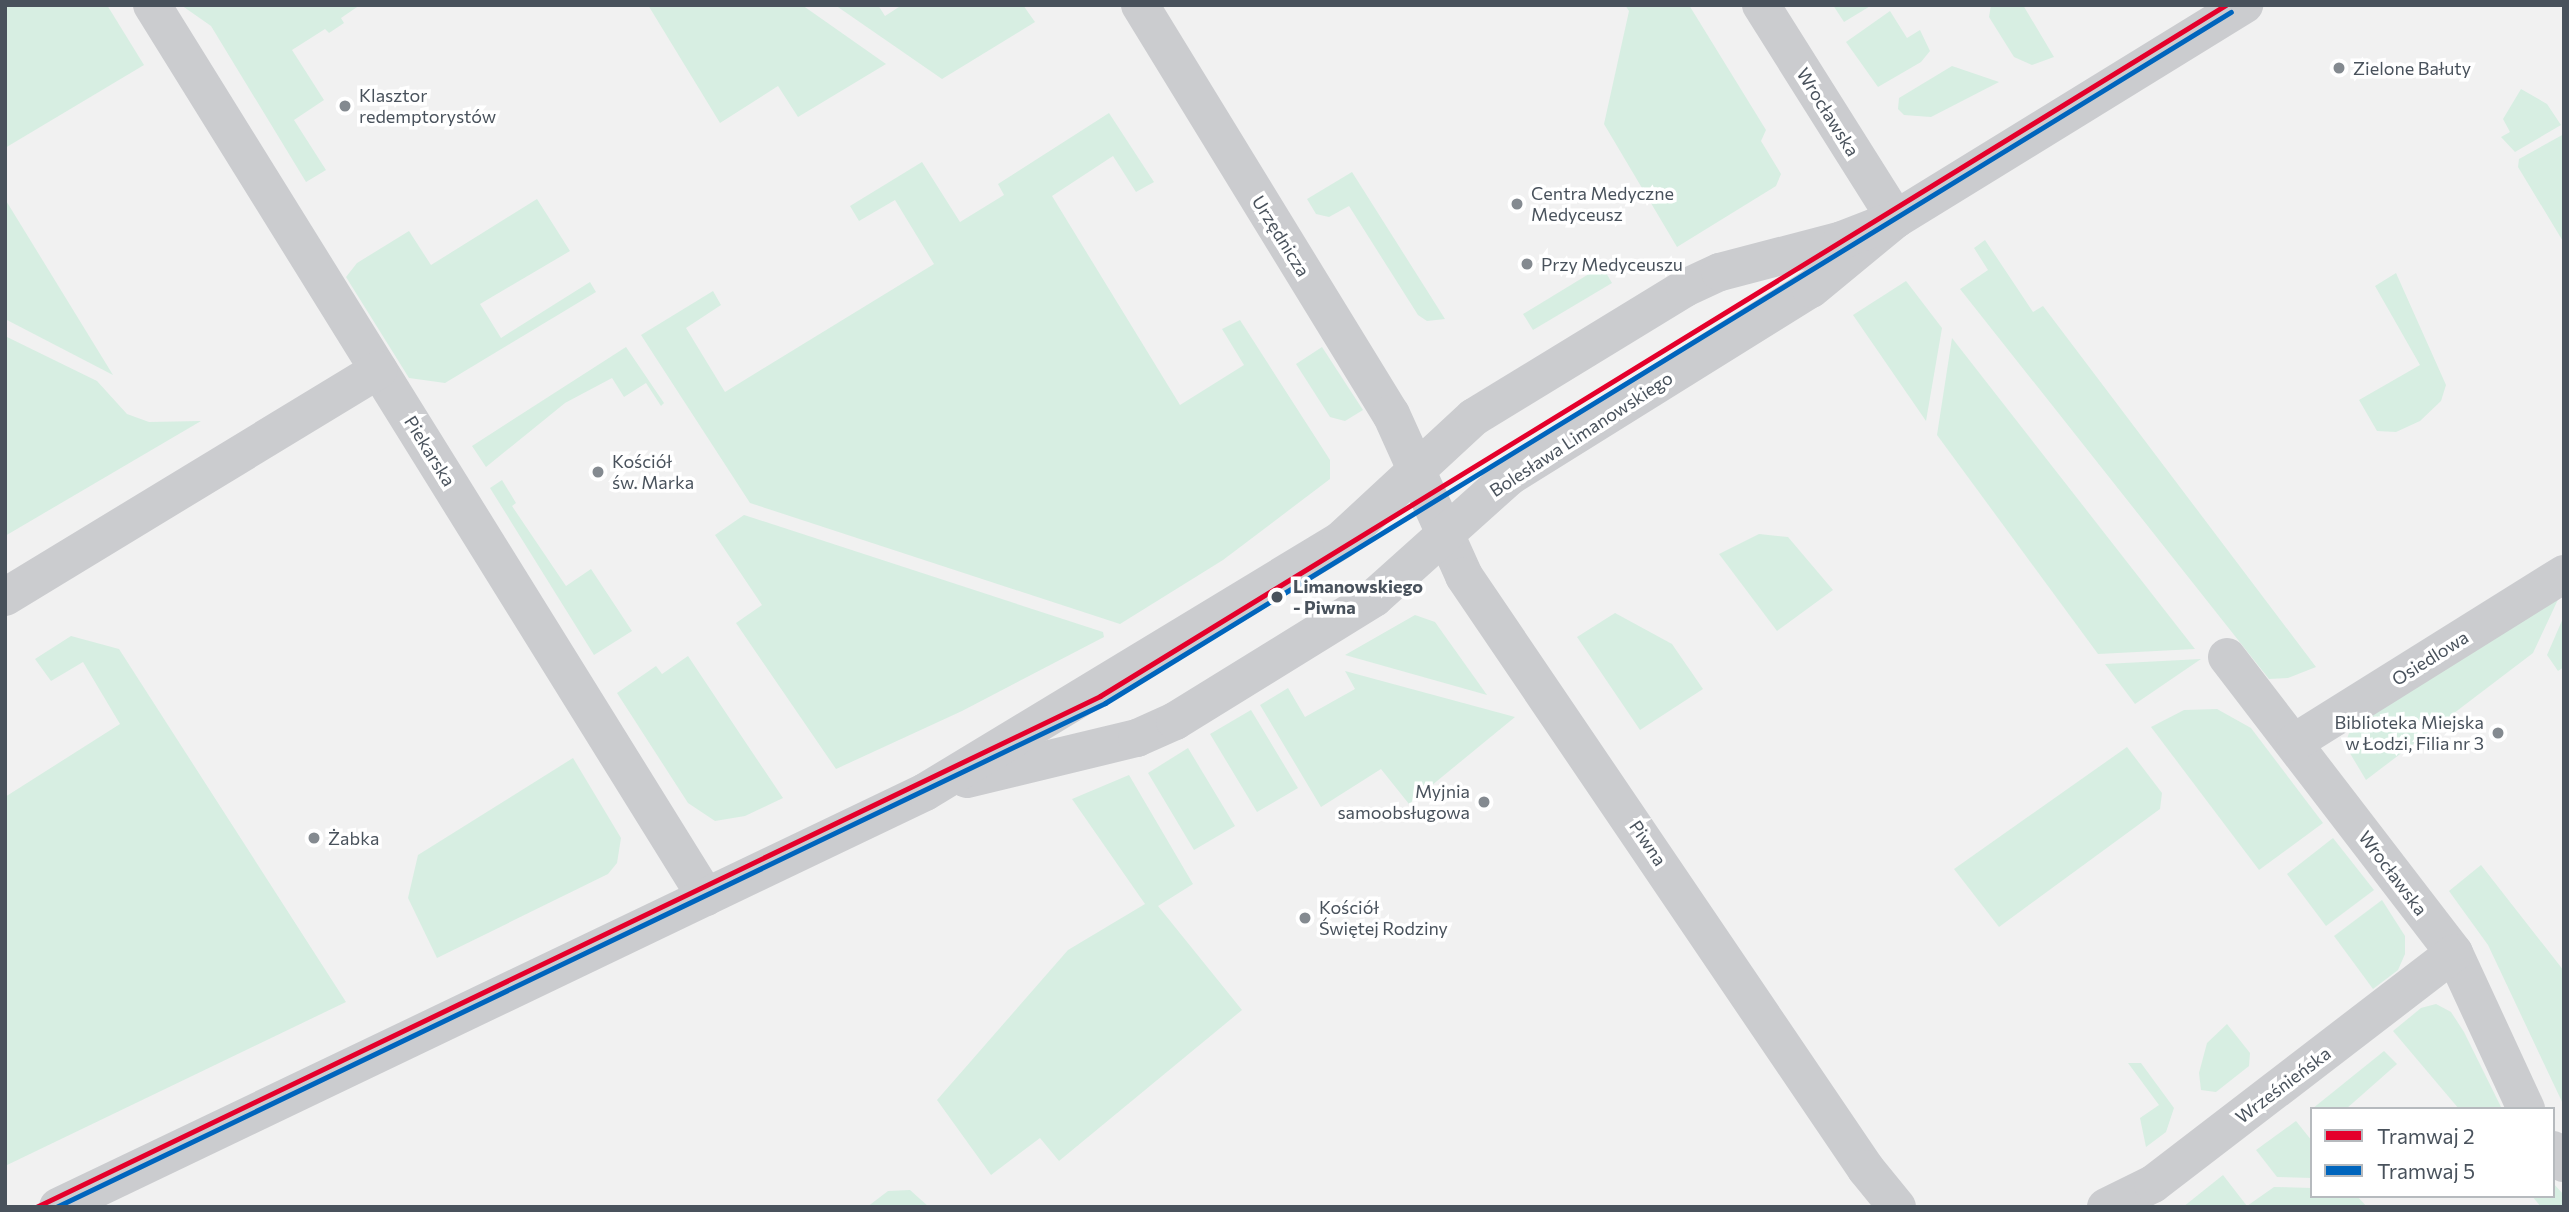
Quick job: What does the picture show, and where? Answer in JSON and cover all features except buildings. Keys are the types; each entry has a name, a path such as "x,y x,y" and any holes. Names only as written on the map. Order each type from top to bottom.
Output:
{"street":[{"name":"Piekarska","path":"152,5 705,897"},
{"name":"Urzędnicza","path":"1140,5 1391,414 1417,469"},
{"name":"Wrocławska","path":"1761,5 1896,219"},
{"name":"Bolesława Limanowskiego","path":"925,792 1137,738 1175,721 1374,598 1510,476 1811,289 1896,219 2244,5"},
{"name":"Bolesława Limanowskiego","path":"58,1207 925,792 1341,540 1474,417 1685,288 1720,272 1842,240 1896,219"},
{"path":"5,597 378,370"},
{"name":"Piwna","path":"1417,469 1443,536 1464,576 1866,1170 1897,1207"},
{"name":"Osiedlowa","path":"2295,742 2564,574"},
{"name":"Wrocławska","path":"2227,657 2295,742 2454,953 2525,1107"},
{"name":"Wrześnieńska","path":"2106,1207 2153,1184 2454,953"}],"green space":[{"path":"5,5 107,5 144,65 5,148"},
{"path":"181,5 360,5 341,18 344,23 329,33 325,29 292,50 324,100 294,120 326,170 306,182 211,26"},
{"path":"648,5 802,5 886,64 798,117 778,86 720,123"},
{"path":"835,5 878,5 885,16 902,5 1023,5 1035,22 942,79"},
{"path":"1625,5 1689,5 1766,130 1761,141 1781,174 1776,186 1677,247 1604,124 1629,11"},
{"path":"1833,5 1872,5 1844,22"},
{"path":"1991,5 2023,5 2054,57 2032,65 2014,57 1989,17"},
{"path":"1890,11 1907,38 1920,30 1930,51 1921,62 1878,87 1846,42"},
{"path":"1952,66 1999,82 1931,117 1904,115 1898,109 1899,98"},
{"path":"2521,89 2547,104 2561,125 2515,152 2501,137 2510,132 2503,119"},
{"path":"1109,113 1154,182 1136,192 1113,156 1052,196 1180,405 1244,365 1222,329 1240,320 1330,460 1330,479 1223,560 1120,624 750,503 641,335 713,291 721,305 686,328 725,392 934,264 895,200 859,221 850,206 922,162 960,222 1004,195 998,184"},
{"path":"2564,134 2564,243 2518,167 2519,159"},
{"path":"1352,172 1445,319 1427,321 1418,315 1349,206 1329,217 1316,214 1307,199"},
{"path":"5,199 113,375 5,319"},
{"path":"537,199 570,251 480,304 501,338 590,282 596,292 445,383 409,378 346,277 357,263 409,231 431,265"},
{"path":"1985,240 2033,312 2043,306 2316,667 2288,678 2269,679 1960,289 1988,270 1974,248"},
{"path":"1602,266 1612,283 1533,330 1523,314"},
{"path":"2396,273 2446,385 2441,401 2420,421 2396,432 2377,431 2359,400 2420,365 2375,286"},
{"path":"1906,281 1942,328 1926,421 1853,315"},
{"path":"5,336 97,381 127,414 149,422 201,421 5,536"},
{"path":"1952,338 2195,649 2098,654 1937,435"},
{"path":"626,347 664,403 661,406 646,383 624,397 612,378 565,403 486,467 472,446"},
{"path":"1322,347 1363,410 1345,421 1330,417 1296,364"},
{"path":"502,480 516,503 512,506 566,586 591,569 632,631 594,655 490,488"},
{"path":"744,515 1103,632 1104,637 962,711 836,769 736,623 762,605 715,535"},
{"path":"1759,534 1788,537 1833,590 1777,631 1719,554"},
{"path":"2562,591 2533,653 2366,780 2345,745 2350,730"},
{"path":"1615,613 1672,644 1703,689 1640,730 1577,637"},
{"path":"1415,615 1435,622 1487,695 1345,655"},
{"path":"2564,616 2564,667 2558,671 2547,655"},
{"path":"71,636 119,649 346,1002 5,1166 5,797 120,724 83,662 51,681 35,659"},
{"path":"688,656 783,798 745,816 715,821 688,803 617,693 656,666 662,674"},
{"path":"2201,659 2135,704 2105,664"},
{"path":"1345,671 1515,717 1409,804 1381,769 1321,807 1260,705 1288,688 1305,717 1355,689"},
{"path":"2217,709 2251,728 2323,823 2259,870 2151,727 2184,710"},
{"path":"1251,710 1298,788 1257,812 1210,734"},
{"path":"2127,747 2162,793 2160,809 1999,927 1954,869"},
{"path":"1188,748 1235,826 1194,850 1148,773"},
{"path":"573,758 621,838 617,863 608,874 437,958 408,898 418,855"},
{"path":"1129,775 1193,884 1158,906 1242,1010 1059,1161 1040,1138 991,1175 937,1100 1068,950 1145,904 1072,799"},
{"path":"2333,838 2374,890 2326,926 2287,874"},
{"path":"2481,865 2564,971 2564,1106 2488,945 2449,891"},
{"path":"2382,900 2405,936 2405,954 2398,970 2373,989 2334,936"},
{"path":"2436,1004 2451,1012 2464,1032 2501,1107 2457,1107 2393,1031 2421,1008"},
{"path":"2227,1024 2250,1053 2249,1066 2216,1092 2201,1090 2199,1073 2207,1043"},
{"path":"2384,1051 2397,1064 2348,1107 2314,1107"},
{"path":"2128,1063 2141,1063 2174,1108 2166,1132 2146,1147 2140,1118 2159,1105"},
{"path":"2296,1121 2310,1138 2310,1178 2277,1177 2256,1150"},
{"path":"2223,1175 2247,1206 2274,1187 2310,1188 2310,1198 2359,1198 2367,1207 2183,1207"},
{"path":"2555,1185 2564,1195 2564,1207 2541,1207 2534,1198 2555,1198"},
{"path":"910,1190 929,1207 867,1207 888,1191"}],"tram line":[{"name":"2","path":"36,1207 1100,696 2226,5"},
{"name":"5","path":"56,1207 1105,703 2231,12"}],"place":[{"name":"Zielone Bałuty","path":"2339,68"},
{"name":"Klasztor redemptorystów","path":"345,106"},
{"name":"Centra Medyczne Medyceusz","path":"1517,204"},
{"name":"Przy Medyceuszu","path":"1527,264"},
{"name":"Kościół św. Marka","path":"598,472"},
{"name":"Limanowskiego - Piwna","path":"1277,597"},
{"name":"Biblioteka Miejska w Łodzi, Filia nr 3","path":"2498,733"},
{"name":"Myjnia samoobsługowa","path":"1484,802"},
{"name":"Żabka","path":"314,838"},
{"name":"Kościół Świętej Rodziny","path":"1305,918"}]}
